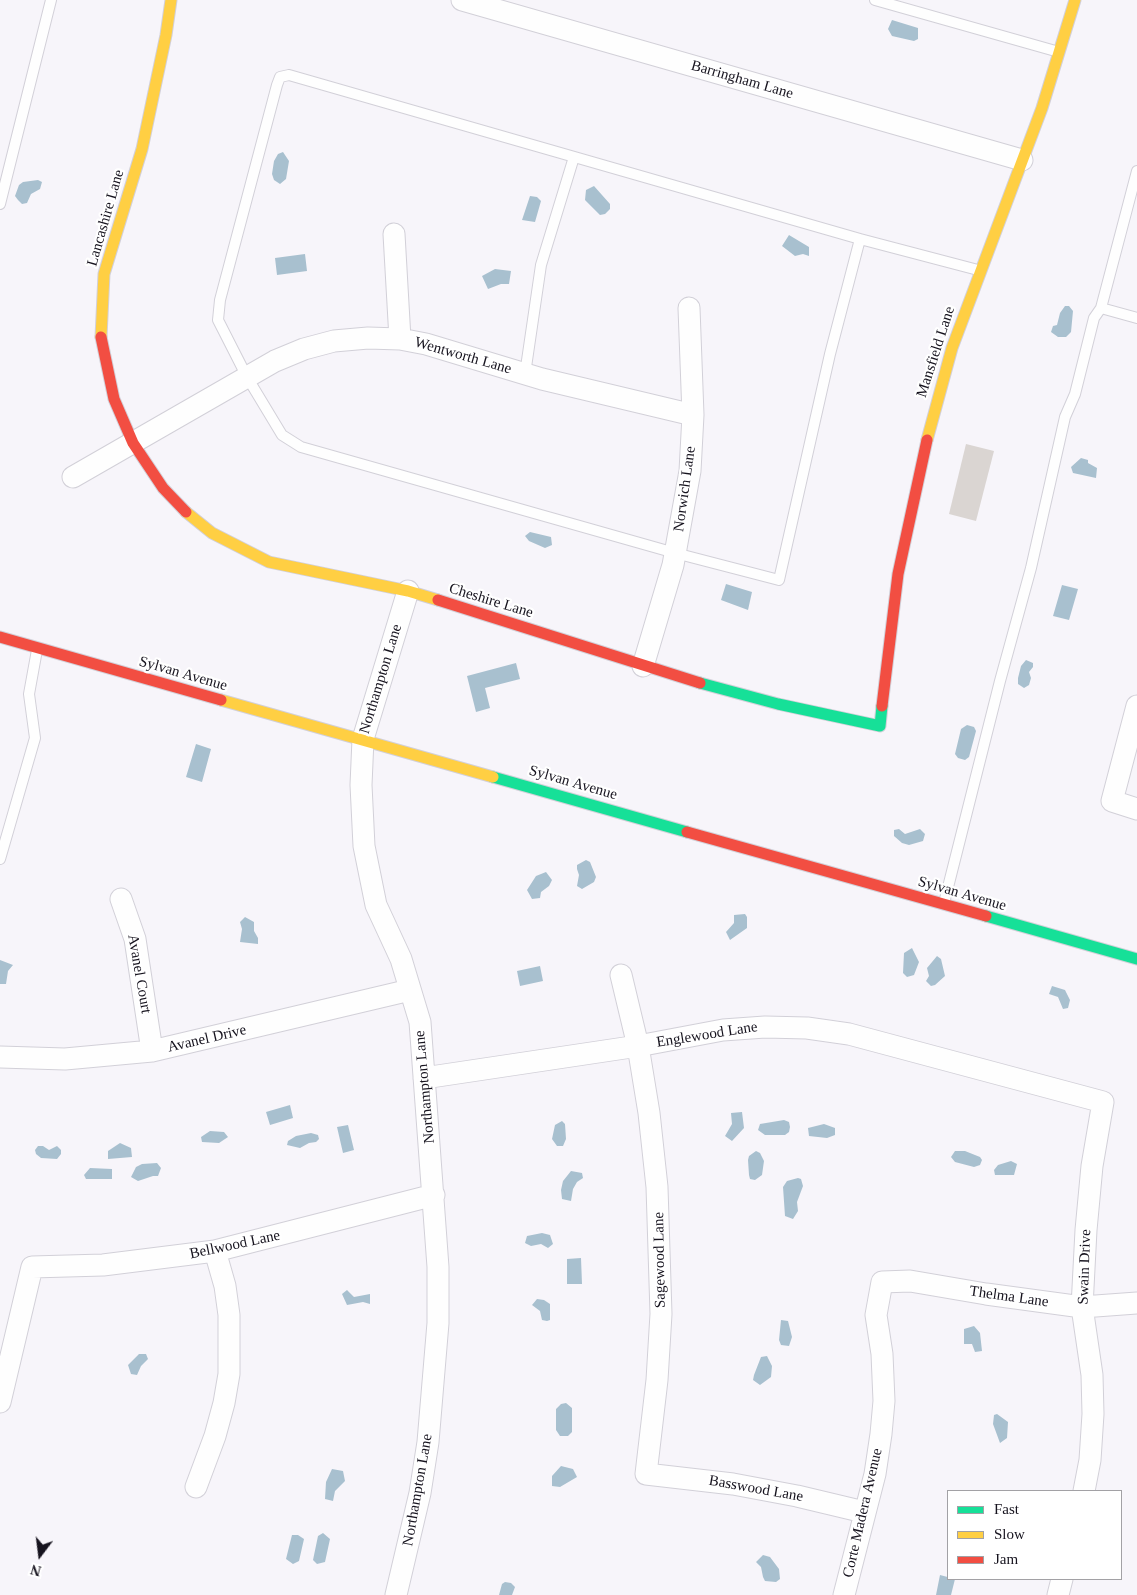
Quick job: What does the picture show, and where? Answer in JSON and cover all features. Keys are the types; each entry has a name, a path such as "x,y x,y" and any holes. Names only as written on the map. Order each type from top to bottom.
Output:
{"street":[{"name":"Lancashire Lane","path":"133,443 114,399 107,374 101,340 100,305 104,274 142,149 166,35 171,0"},
{"name":"Barringham Lane","path":"462,0 1022,160"},
{"name":"Mansfield Lane","path":"880,726 887,651 898,574 930,426 952,348 1042,108 1074,0"},
{"path":"394,234 400,339"},
{"name":"Norwich Lane","path":"642,666 675,553 690,471 694,415 689,308"},
{"name":"Wentworth Lane","path":"73,477 275,361 304,349 334,341 368,338 400,339 426,344 525,374 694,415"},
{"name":"Cheshire Lane","path":"133,443 164,488 185,511 212,532 238,548 269,562 408,591 496,617 642,666 778,704 880,726"},
{"name":"Northampton Lane","path":"396,1595 420,1493 434,1388 438,1267 420,1022 401,959 376,905 364,846 361,785 363,740 408,591"},
{"name":"Sylvan Avenue","path":"0,637 1137,959"},
{"path":"1137,706 1112,802 1137,808"},
{"name":"Avanel Court","path":"121,899 135,939 152,1051"},
{"name":"Sagewood Lane","path":"621,975 638,1046 650,1113 658,1187 661,1314 657,1380 646,1474"},
{"name":"Avanel Drive","path":"0,1057 65,1059 152,1051 410,990"},
{"name":"Englewood Lane","path":"424,1078 638,1046 723,1030 765,1027 807,1028 849,1034 1103,1102"},
{"name":"Swain Drive","path":"1084,1490 1090,1460 1093,1414 1092,1375 1082,1307 1091,1175 1103,1102"},
{"name":"Bellwood Lane","path":"0,1402 32,1267 103,1265 215,1251 434,1195"},
{"path":"196,1487 215,1436 224,1403 229,1374 229,1315 225,1286 215,1251"},
{"name":"Thelma Lane","path":"882,1282 910,1280 986,1294 1082,1307 1137,1303"},
{"name":"Corte Madera Avenue","path":"844,1595 875,1474 881,1434 884,1401 882,1354 876,1315 882,1282"},
{"name":"Basswood Lane","path":"646,1474 733,1484 797,1496 864,1512"},
{"path":"1058,1595 1062,1580"}],"lane":[{"path":"0,204 51,0"},
{"path":"875,0 1060,52"},
{"path":"860,239 830,354 779,580 675,553 301,447 282,435 247,377 218,320 220,300 280,77 289,75 860,239 980,270"},
{"path":"525,374 541,265 574,157"},
{"path":"944,904 1000,680 1031,568 1064,417 1075,394 1094,318 1101,308 1137,171"},
{"path":"1101,308 1137,318"},
{"path":"0,859 35,738 29,694 38,649"}],"water":[{"path":"892,20 918,28 918,39 914,41 892,36 888,29"},
{"path":"283,152 289,161 286,179 280,184 274,180 272,174 274,161 278,154"},
{"path":"38,180 42,182 40,189 31,194 27,203 22,204 15,196 19,185 23,182"},
{"path":"594,186 610,204 610,209 605,214 600,215 585,200 586,190"},
{"path":"530,196 537,197 541,201 535,222 522,220"},
{"path":"789,235 809,247 809,256 803,254 795,256 782,246"},
{"path":"305,254 307,271 277,275 275,258"},
{"path":"495,269 511,271 509,284 501,284 488,289 482,276"},
{"path":"1065,306 1069,306 1073,311 1071,332 1066,337 1058,337 1051,332 1053,326 1057,325 1060,313"},
{"path":"1081,458 1088,460 1088,463 1097,468 1096,478 1073,473 1071,467"},
{"path":"530,532 551,537 552,545 545,548 529,541 525,536"},
{"path":"726,584 752,592 748,610 721,600"},
{"path":"1062,585 1078,589 1069,620 1053,616"},
{"path":"1026,660 1033,663 1033,667 1029,672 1031,678 1029,685 1024,688 1018,684 1018,678 1021,666"},
{"path":"516,663 520,679 485,688 490,708 476,712 467,676"},
{"path":"967,725 974,727 976,731 969,757 965,760 958,758 955,754 961,729"},
{"path":"196,744 211,749 202,782 186,777"},
{"path":"899,829 905,834 920,829 925,834 923,841 909,845 902,843 894,836 894,830"},
{"path":"586,860 590,862 596,877 594,882 582,889 577,886 579,875 577,865"},
{"path":"546,872 552,880 549,886 541,892 540,898 532,899 527,890 536,876"},
{"path":"745,914 747,917 747,928 730,940 726,932 734,923 734,915"},
{"path":"245,917 254,922 254,931 258,938 258,944 240,942 242,929 240,922"},
{"path":"912,948 919,962 914,975 907,977 903,973 904,953"},
{"path":"937,956 941,959 945,976 935,985 931,986 926,981 929,976 927,968"},
{"path":"0,960 13,965 8,971 6,984 0,984"},
{"path":"540,966 543,981 520,986 517,971"},
{"path":"1052,986 1065,990 1070,1000 1068,1008 1063,1009 1058,997 1049,994"},
{"path":"290,1105 293,1118 270,1125 266,1112"},
{"path":"742,1112 744,1128 732,1141 725,1136 732,1124 731,1113"},
{"path":"784,1120 789,1122 790,1127 789,1132 785,1135 765,1135 758,1130 760,1124"},
{"path":"562,1121 565,1124 566,1139 563,1146 557,1146 552,1139 555,1125"},
{"path":"824,1124 835,1128 835,1135 827,1138 809,1136 808,1128"},
{"path":"348,1125 354,1150 343,1153 337,1127"},
{"path":"210,1131 224,1132 228,1137 219,1143 202,1142 201,1137"},
{"path":"311,1133 318,1135 319,1139 316,1142 309,1143 300,1148 287,1145 288,1141 296,1136"},
{"path":"120,1143 131,1148 132,1157 108,1159 108,1151"},
{"path":"38,1146 43,1146 49,1150 57,1146 61,1150 61,1154 57,1159 41,1158 36,1154 35,1150"},
{"path":"756,1151 760,1153 764,1161 762,1175 755,1180 750,1179 748,1160 749,1156"},
{"path":"955,1151 965,1151 980,1157 982,1160 980,1165 974,1167 955,1162 951,1157"},
{"path":"1011,1161 1017,1164 1014,1175 995,1175 994,1170 998,1165"},
{"path":"157,1163 161,1168 158,1176 138,1181 131,1177 136,1167 142,1164"},
{"path":"90,1168 112,1169 112,1179 86,1179 84,1175"},
{"path":"571,1171 582,1173 583,1178 577,1182 573,1189 571,1201 562,1199 561,1190 563,1181"},
{"path":"801,1179 803,1186 797,1202 798,1211 793,1219 785,1216 783,1187 787,1181"},
{"path":"542,1233 550,1235 553,1244 548,1248 541,1244 531,1246 525,1243 527,1236"},
{"path":"581,1258 582,1284 567,1284 567,1259"},
{"path":"347,1290 354,1297 370,1294 370,1304 363,1302 347,1305 342,1294"},
{"path":"537,1299 544,1300 550,1304 550,1320 542,1320 540,1311 532,1305"},
{"path":"781,1320 788,1321 792,1337 789,1346 781,1345 779,1340"},
{"path":"974,1326 980,1333 982,1351 975,1352 972,1344 964,1344 964,1329"},
{"path":"139,1354 146,1354 148,1359 141,1366 137,1375 131,1374 128,1365"},
{"path":"767,1356 772,1366 771,1377 760,1385 753,1380 754,1375 761,1357"},
{"path":"566,1403 572,1408 572,1432 568,1436 560,1436 556,1430 556,1409 561,1404"},
{"path":"997,1414 1008,1422 1007,1438 1000,1443 993,1424 994,1415"},
{"path":"561,1466 573,1469 577,1477 560,1487 552,1486 552,1476"},
{"path":"332,1469 343,1471 345,1481 335,1491 333,1501 325,1499 326,1482"},
{"path":"323,1533 330,1539 325,1562 317,1564 313,1560 318,1536"},
{"path":"292,1535 298,1535 304,1539 299,1561 293,1564 286,1559"},
{"path":"763,1555 770,1557 779,1569 780,1579 776,1582 765,1581 763,1577 761,1567 756,1562"},
{"path":"940,1575 947,1577 947,1580 955,1580 951,1595 936,1595"},
{"path":"505,1582 511,1583 515,1587 512,1595 499,1595 502,1584"}],"building":[{"path":"966,444 994,451 976,521 949,514"}],"traffic: fast":[{"path":"700,683 778,704 880,726 882,706"},
{"path":"493,777 687,832"},
{"path":"986,916 1137,959"}],"traffic: slow":[{"path":"101,337 104,274 142,149 166,35 171,0"},
{"path":"927,440 952,348 1042,108 1075,0"},
{"path":"186,512 212,533 269,562 408,591 438,600"},
{"path":"221,700 493,777"}],"traffic: jam":[{"path":"101,337 114,399 133,443 163,488 186,512"},
{"path":"882,706 898,574 927,440"},
{"path":"438,600 700,683"},
{"path":"0,637 221,700"},
{"path":"687,832 986,916"}]}
